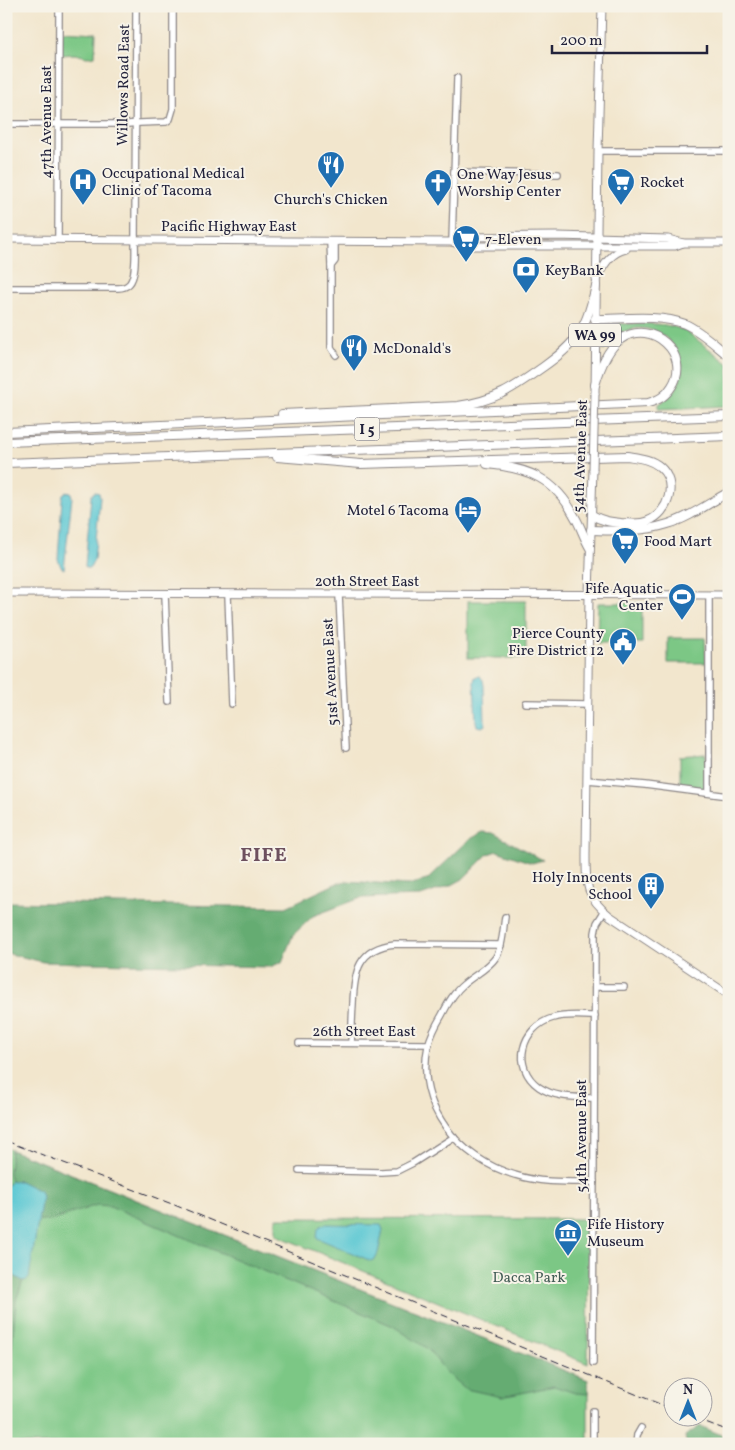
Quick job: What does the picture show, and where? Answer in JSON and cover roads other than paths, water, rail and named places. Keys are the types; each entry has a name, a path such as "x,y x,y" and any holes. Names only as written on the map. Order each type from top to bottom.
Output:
{"highway":[{"path":"190,423 295,413 458,406 496,397 517,386 553,360 570,344 584,325 592,303 596,283"},
{"path":"596,319 644,318 676,321 697,331 729,356"},
{"path":"6,432 648,403 662,398 673,386 677,371 676,360 671,348 662,339 645,333 628,335 616,343 607,354 598,373 595,385"},
{"name":"I 5","path":"6,442 729,416"},
{"name":"I 5","path":"6,463 729,436"},
{"path":"242,454 361,464 627,456 651,461 664,471 669,484 669,497 664,508 656,517 644,523 629,523 606,522 592,515"},
{"path":"455,461 515,467 542,479 562,496 570,507 590,548"},
{"path":"591,530 636,530 668,524 681,519 729,492"}],"main road":[{"name":"54th Avenue East","path":"602,6 596,246 595,394 589,594 586,877 588,890 596,905 604,912"},
{"name":"Pacific Highway East","path":"452,242 465,237 597,237 668,239 684,243 729,242"},
{"name":"Pacific Highway East","path":"6,239 452,242 464,246 675,246 684,243"},
{"path":"596,283 610,256 618,251 641,246"},
{"name":"20th Street East","path":"6,594 589,594 729,596"},
{"path":"604,912 729,995"}],"street":[{"name":"47th Avenue East","path":"58,239 59,6"},
{"name":"Willows Road East","path":"6,288 119,288 130,283 134,271 135,240 136,6"},
{"path":"6,124 135,124 165,122 169,120 173,109 173,6"},
{"path":"452,242 457,78"},
{"path":"598,151 729,151"},
{"path":"454,172 558,174"},
{"path":"332,241 334,261 331,266 331,347 336,355"},
{"path":"165,594 169,702"},
{"path":"228,595 232,704"},
{"name":"51st Avenue East","path":"339,595 346,748"},
{"path":"709,595 709,793"},
{"path":"525,703 588,704"},
{"path":"587,780 645,785 729,796"},
{"name":"54th Avenue East","path":"593,1363 596,928 598,920 604,912"},
{"path":"504,917 501,945 498,954 492,962 462,985 453,995 438,1021 429,1044 426,1065 429,1093 437,1115 444,1126 460,1144 482,1161 516,1176 552,1181 594,1182"},
{"path":"351,1043 355,976 362,961 373,950 384,945 395,944 501,945"},
{"path":"595,987 624,987"},
{"path":"594,1098 560,1096 543,1089 535,1084 529,1076 522,1057 527,1036 541,1023 561,1016 595,1016"},
{"name":"26th Street East","path":"299,1043 429,1044"},
{"path":"300,1170 397,1171 454,1137"},
{"path":"592,1444 593,1410"},
{"path":"636,1444 641,1428"}],"water":[{"path":"66,492 71,493 72,497 64,569 61,567 58,559 62,499 63,494"},
{"path":"95,492 99,493 100,498 94,560 90,568 86,568 91,497"},
{"path":"480,676 484,686 485,725 482,727 477,726 476,722 474,682 475,677"},
{"path":"11,1181 20,1181 40,1191 42,1197 29,1277 23,1281 6,1271 6,1187"},
{"path":"324,1224 381,1225 383,1230 375,1259 371,1261 317,1238 318,1228"}],"railway":[{"path":"6,1141 172,1204 662,1405"},
{"path":"712,1424 729,1431"}],"place":[{"name":"Church's Chicken","path":"331,189"},
{"name":"Occupational Medical Clinic of Tacoma","path":"83,206"},
{"name":"Rocket","path":"621,206"},
{"name":"One Way Jesus Worship Center","path":"438,207"},
{"name":"7-Eleven","path":"466,263"},
{"name":"KeyBank","path":"526,294"},
{"name":"McDonald's","path":"354,372"},
{"name":"Motel 6 Tacoma","path":"468,534"},
{"name":"Food Mart","path":"625,565"},
{"name":"Fife Aquatic Center","path":"682,621"},
{"name":"Pierce County Fire District 12","path":"623,666"},
{"name":"Holy Innocents School","path":"651,910"},
{"name":"Fife History Museum","path":"568,1257"}],"district":[{"name":"FIFE","path":"264,854"}],"park label":[{"name":"Dacca Park","path":"529,1277"}]}
